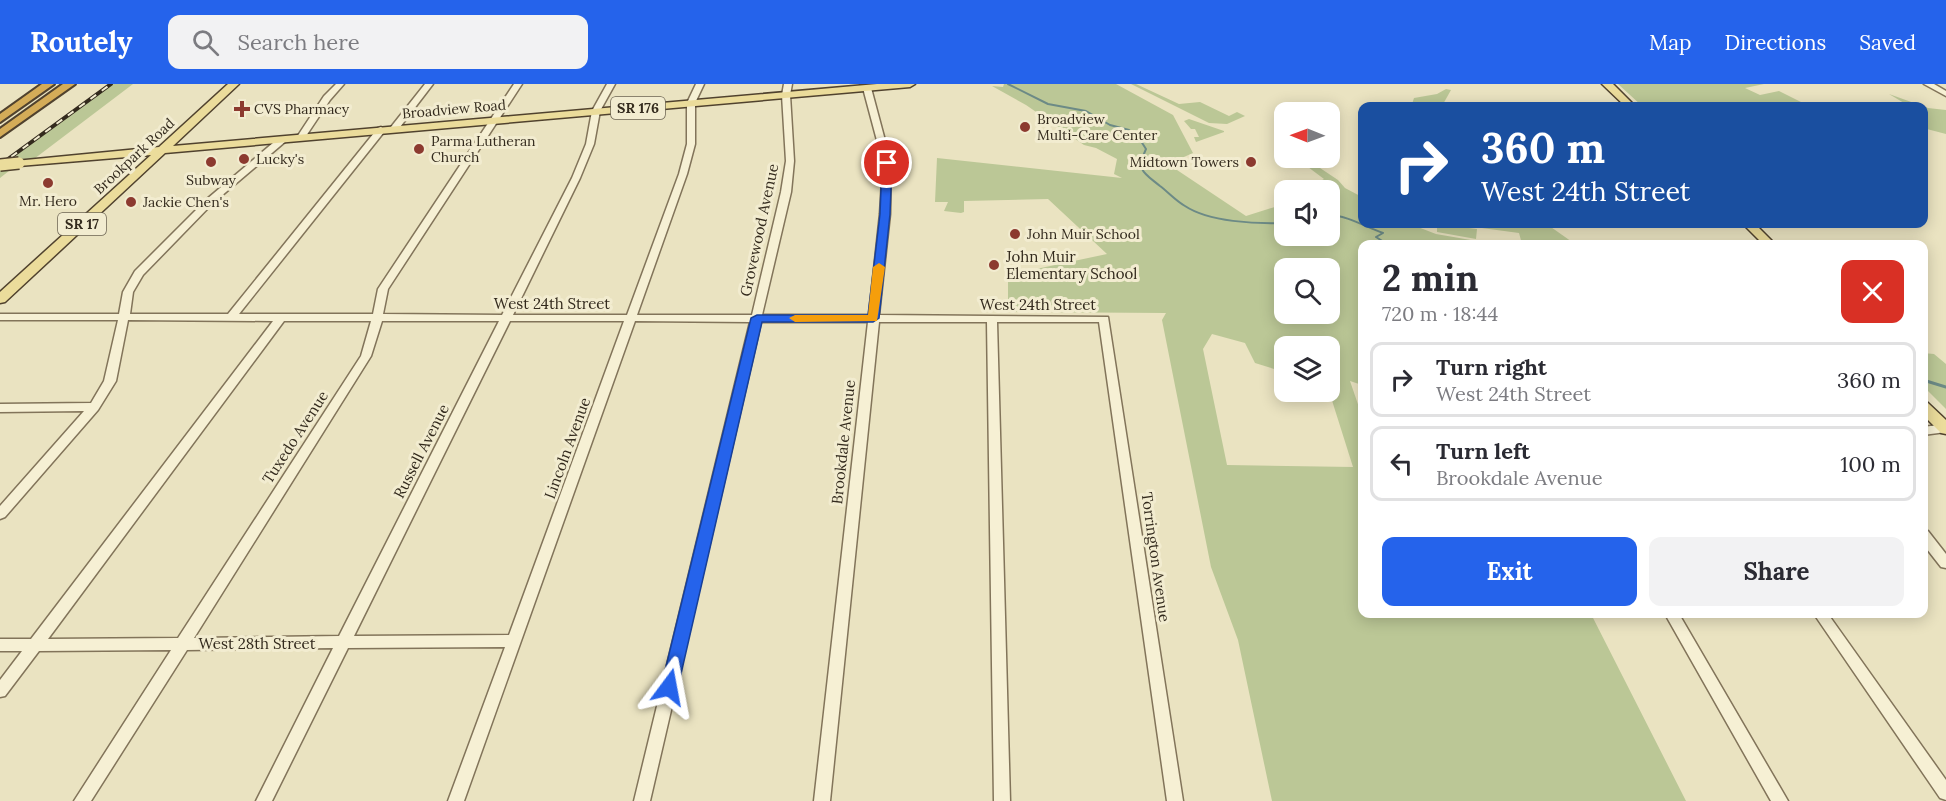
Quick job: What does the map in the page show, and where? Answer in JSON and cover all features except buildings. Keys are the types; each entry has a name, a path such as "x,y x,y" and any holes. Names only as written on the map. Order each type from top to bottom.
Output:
{"highway":[{"path":"0,119 48,84"},
{"path":"0,134 70,84"}],"main road":[{"name":"Brookpark Road","path":"0,299 234,84"},
{"name":"Broadview Road","path":"0,165 691,103 787,89 910,84"},
{"path":"1607,84 1626,102"},
{"path":"1753,228 1765,240"},
{"path":"1928,411 1946,429"}],"street":[{"path":"301,137 327,98 340,84"},
{"path":"394,129 429,84"},
{"name":"Tuxedo Avenue","path":"82,801 366,356 383,289 518,84"},
{"name":"Russell Avenue","path":"264,801 584,162 596,111 610,84"},
{"path":"691,103 700,84"},
{"path":"1928,84 1946,94"},
{"name":"Brookdale Avenue","path":"822,801 885,214 887,163 869,86"},
{"name":"Grovewood Avenue","path":"642,801 786,192 790,161 787,89"},
{"name":"Lincoln Avenue","path":"456,801 683,174 691,144 691,103"},
{"path":"230,318 381,130"},
{"path":"0,514 94,407 110,381 118,351 128,292 139,273 210,201 283,139"},
{"name":"West 24th Street","path":"0,317 1104,319"},
{"path":"0,691 281,318"},
{"path":"992,318 1002,801"},
{"name":"Torrington Avenue","path":"1104,319 1175,801"},
{"path":"0,408 94,407"},
{"path":"1928,431 1946,429"},
{"path":"1928,541 1946,563"},
{"path":"1674,618 1780,801"},
{"path":"1824,618 1946,793"},
{"name":"West 28th Street","path":"0,645 514,641"}],"green space":[{"path":"111,84 133,84 30,162 19,163 0,178 0,165"},
{"path":"1004,84 1116,84 1173,115 1193,153 1168,164 1246,216 1274,207 1274,246 1340,246 1340,182 1345,188 1358,195 1358,228 1420,228 1436,234 1471,240 1358,240 1358,384 1350,381 1358,404 1358,618 1593,618 1686,801 1272,801 1238,640 1211,567 1162,320 1166,313 1008,312 1008,275 1107,254 1048,199 964,201 964,212 961,213 944,211 948,202 935,202 937,158 1122,178 1114,174 1117,159 1096,148 1084,145 1026,105 992,86 1003,87"},
{"path":"1131,84 1136,84 1179,104 1200,102 1229,116 1237,112 1245,116 1227,124 1209,123"},
{"path":"1618,84 1764,84 1745,88 1760,95 1779,91 1801,102 1638,102"},
{"path":"1446,89 1451,90 1444,102 1413,102 1414,98 1437,94"},
{"path":"1889,94 1911,102 1902,102"},
{"path":"1928,108 1946,110 1946,134 1928,129"},
{"path":"1189,119 1224,132 1196,142 1194,137 1199,137 1195,129 1191,129 1184,121"},
{"path":"1309,168 1320,168 1338,180 1322,180 1324,179"},
{"path":"1437,228 1477,229 1476,239 1437,232"},
{"path":"1482,228 1552,228 1569,240 1521,240 1519,233"},
{"path":"1928,353 1934,354 1946,364 1946,409 1928,391"}],"waterway":[{"path":"1008,84 1048,104 1086,111 1110,125 1129,130 1139,138 1146,149 1142,162 1145,174 1178,202 1195,211 1219,219 1274,223"},
{"path":"1340,217 1358,223"},
{"path":"1371,228 1383,233 1376,237 1381,240"},
{"path":"1928,382 1946,387"}],"railway":[{"path":"0,165 111,84"}],"slow traffic":[{"path":"795,318 873,318 879,267"}],"place":[{"name":"CVS Pharmacy","path":"242,109"},
{"name":"Broadview Multi-Care Center","path":"1025,127"},
{"name":"Parma Lutheran Church","path":"419,149"},
{"name":"Lucky's","path":"244,159"},
{"name":"Subway","path":"211,162"},
{"name":"Midtown Towers","path":"1251,162"},
{"name":"Mr. Hero","path":"48,183"},
{"name":"Jackie Chen's","path":"131,202"},
{"name":"John Muir School","path":"1015,234"},
{"name":"John Muir Elementary School","path":"994,265"}],"route":[{"path":"669,687 757,318 873,318 885,214 887,163"}]}
